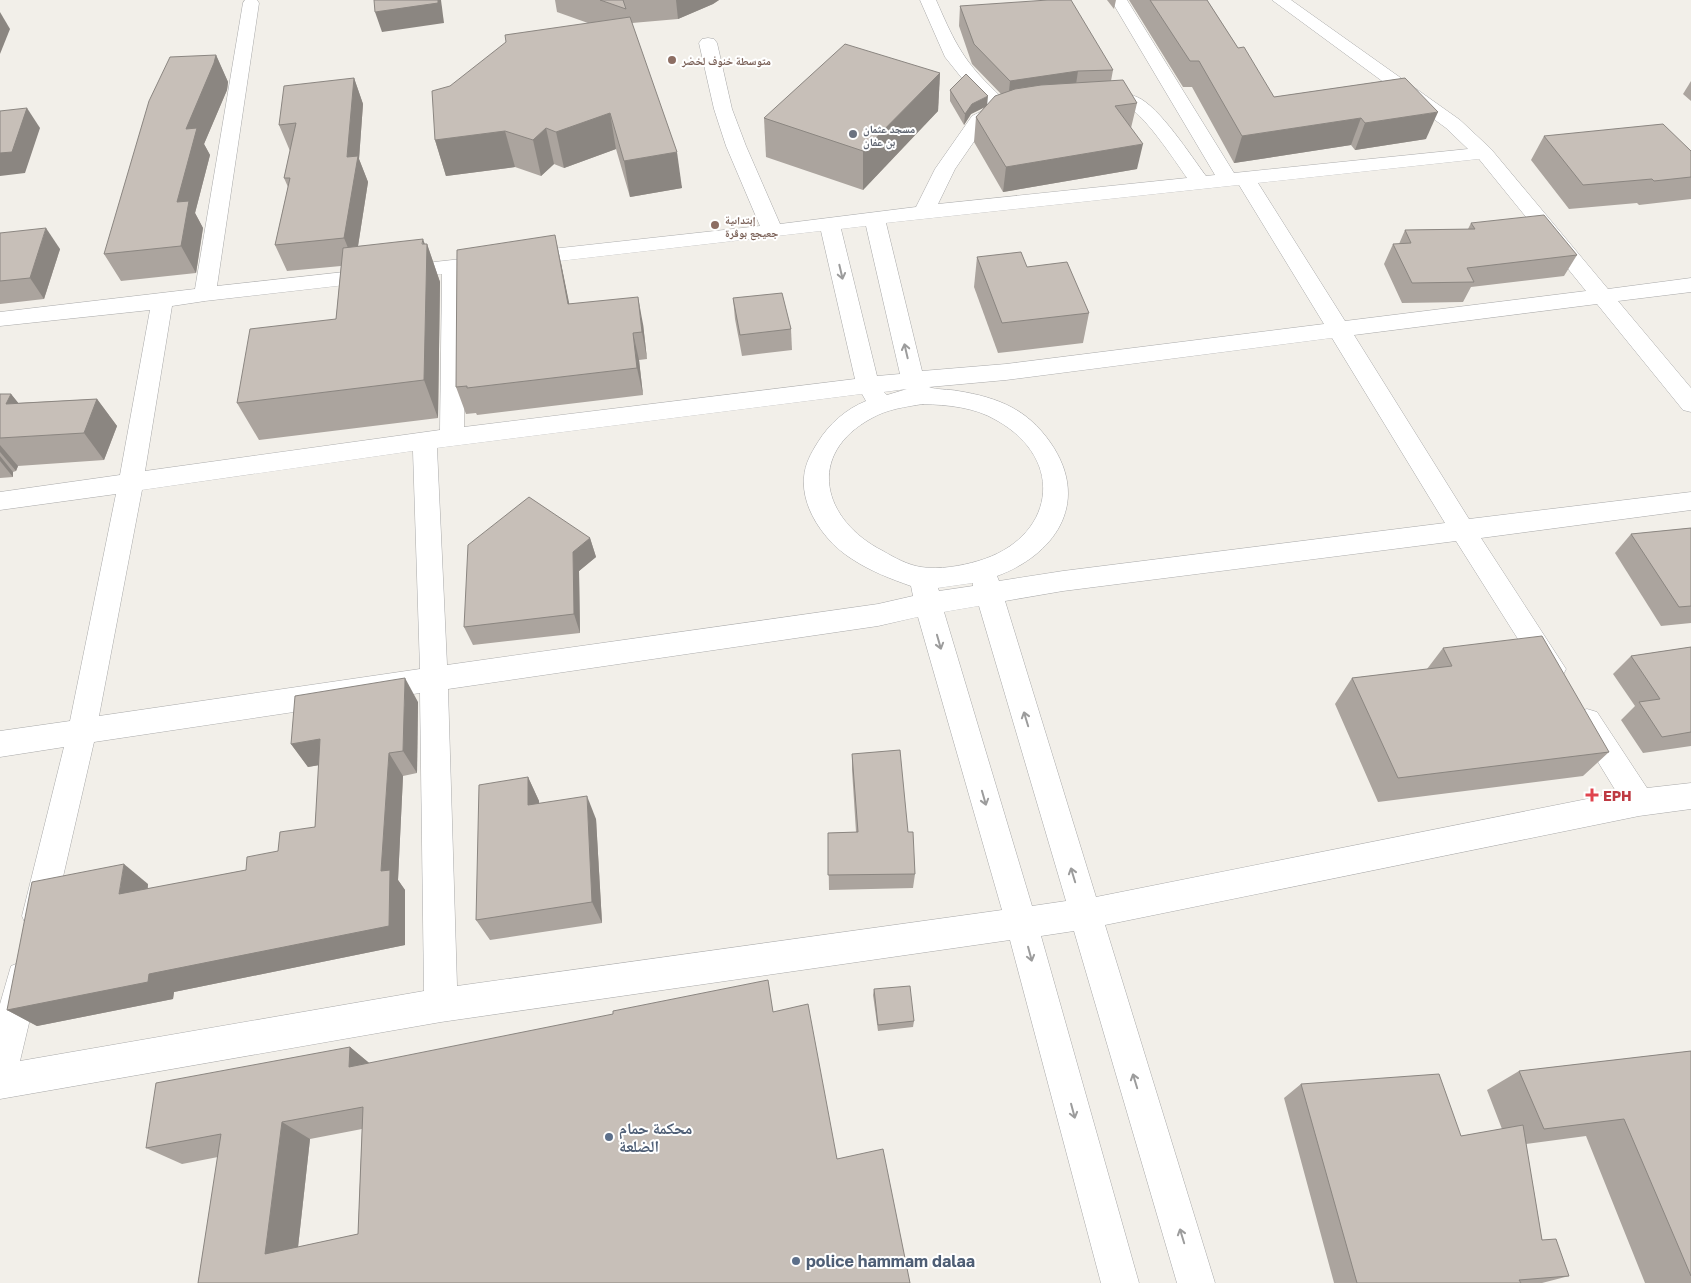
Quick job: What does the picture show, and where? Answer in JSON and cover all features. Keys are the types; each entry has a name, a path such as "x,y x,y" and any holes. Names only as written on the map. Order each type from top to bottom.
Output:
{"street":[{"path":"928,0 947,46 955,58 976,83 1003,109"},
{"path":"1119,0 1237,179 1340,330 1462,529 1639,802"},
{"path":"1280,0 1446,119 1484,153 1691,404"},
{"path":"205,294 251,3"},
{"path":"708,43 723,110 736,146 773,231"},
{"path":"1081,99 1132,101 1141,108 1163,133 1201,183"},
{"path":"924,212 945,169 979,120 986,115 1003,109 1023,106"},
{"path":"0,319 162,301 205,294 773,231 924,212 1484,153"},
{"path":"875,219 918,388"},
{"path":"830,224 874,395"},
{"path":"452,438 453,266"},
{"path":"0,501 425,441 874,395 901,399 918,388 1006,372 1691,285"},
{"path":"0,1075 82,732 132,483 162,301"},
{"path":"918,388 988,406 1015,420 1038,439 1052,463 1058,489 1053,514 1038,538 985,582"},
{"path":"874,395 856,416 836,432 823,452 816,474 818,498 827,521 844,542 925,591 1020,922 1120,1283"},
{"path":"425,441 434,680 442,1005"},
{"path":"0,744 281,701 878,615 925,591 985,582 1073,580 1691,500"},
{"path":"985,582 1196,1283"},
{"path":"0,1082 442,1005 1085,914 1639,802 1691,796"}],"building":[{"path":"374,0 438,0 438,3 375,12"},
{"path":"600,0 623,0 626,9"},
{"path":"1071,0 1113,70 1078,71 1010,81 974,44 960,6"},
{"path":"1150,0 1207,0 1238,48 1244,47 1274,97 1405,78 1438,112 1365,123 1361,118 1242,136 1199,61 1190,61"},
{"path":"630,17 677,152 624,161 610,113 556,132 546,128 533,140 505,131 435,140 432,91 450,86 506,42 505,35"},
{"path":"845,44 940,73 863,151 764,118"},
{"path":"216,55 186,129 197,128 177,202 189,201 181,246 104,254 149,101 170,57"},
{"path":"966,74 988,96 972,104 965,114 950,90"},
{"path":"354,78 347,157 358,156 344,238 275,245 290,178 284,178 296,123 279,125 284,86"},
{"path":"1123,80 1137,103 1115,106 1143,144 1006,167 976,117 995,96 1015,89 1041,85"},
{"path":"27,108 12,152 0,153 0,111"},
{"path":"1663,124 1691,151 1691,177 1583,185 1544,136"},
{"path":"1544,215 1577,255 1467,268 1474,282 1412,283 1393,244 1411,243 1405,230 1475,229 1471,223"},
{"path":"46,228 30,278 0,281 0,233"},
{"path":"555,235 568,304 638,297 642,332 633,333 637,368 467,388 467,386 456,387 457,250"},
{"path":"423,239 422,244 427,244 424,380 237,403 250,329 336,319 343,248"},
{"path":"1021,252 1027,267 1067,262 1089,313 1002,323 977,257"},
{"path":"782,293 791,329 740,335 733,298"},
{"path":"0,394 11,394 6,404 97,399 84,433 0,438"},
{"path":"529,497 590,538 573,552 574,614 464,627 468,545"},
{"path":"1691,528 1691,606 1679,607 1631,534"},
{"path":"1542,636 1609,752 1398,778 1352,678 1452,666 1443,648"},
{"path":"1691,647 1691,732 1662,737 1639,702 1660,699 1631,656"},
{"path":"405,678 403,751 389,753 381,871 390,870 389,926 149,974 148,982 7,1010 32,882 124,864 119,894 246,870 247,857 278,851 280,832 315,827 320,739 291,744 295,696"},
{"path":"900,750 908,832 913,832 915,874 828,875 828,833 858,832 852,754"},
{"path":"528,777 528,805 587,796 592,902 476,920 479,785"},
{"name":"محكمة حمام الضلعة","path":"768,980 773,1012 808,1004 837,1159 883,1149 910,1283 198,1283 221,1134 146,1148 156,1083 350,1047 349,1067 613,1014 613,1011","holes":["363,1107 358,1234 265,1254 282,1122"]},
{"path":"910,986 914,1021 878,1025 874,989"},
{"path":"1691,1051 1691,1276 1624,1119 1544,1129 1519,1071"},
{"path":"1439,1074 1461,1136 1523,1125 1542,1240 1556,1239 1569,1276 1519,1280 1521,1283 1357,1283 1301,1084"}],"place":[{"name":"متوسطة خنوف لخضر","path":"672,60"},
{"name":"مسجد عثمان بن عفان","path":"853,134"},
{"name":"إبتداىية جعيجع بوڨرة","path":"715,225"},
{"name":"EPH","path":"1592,795"},
{"name":"محكمة حمام الضلعة","path":"609,1137"},
{"name":"police hammam dalaa","path":"796,1261"}]}
